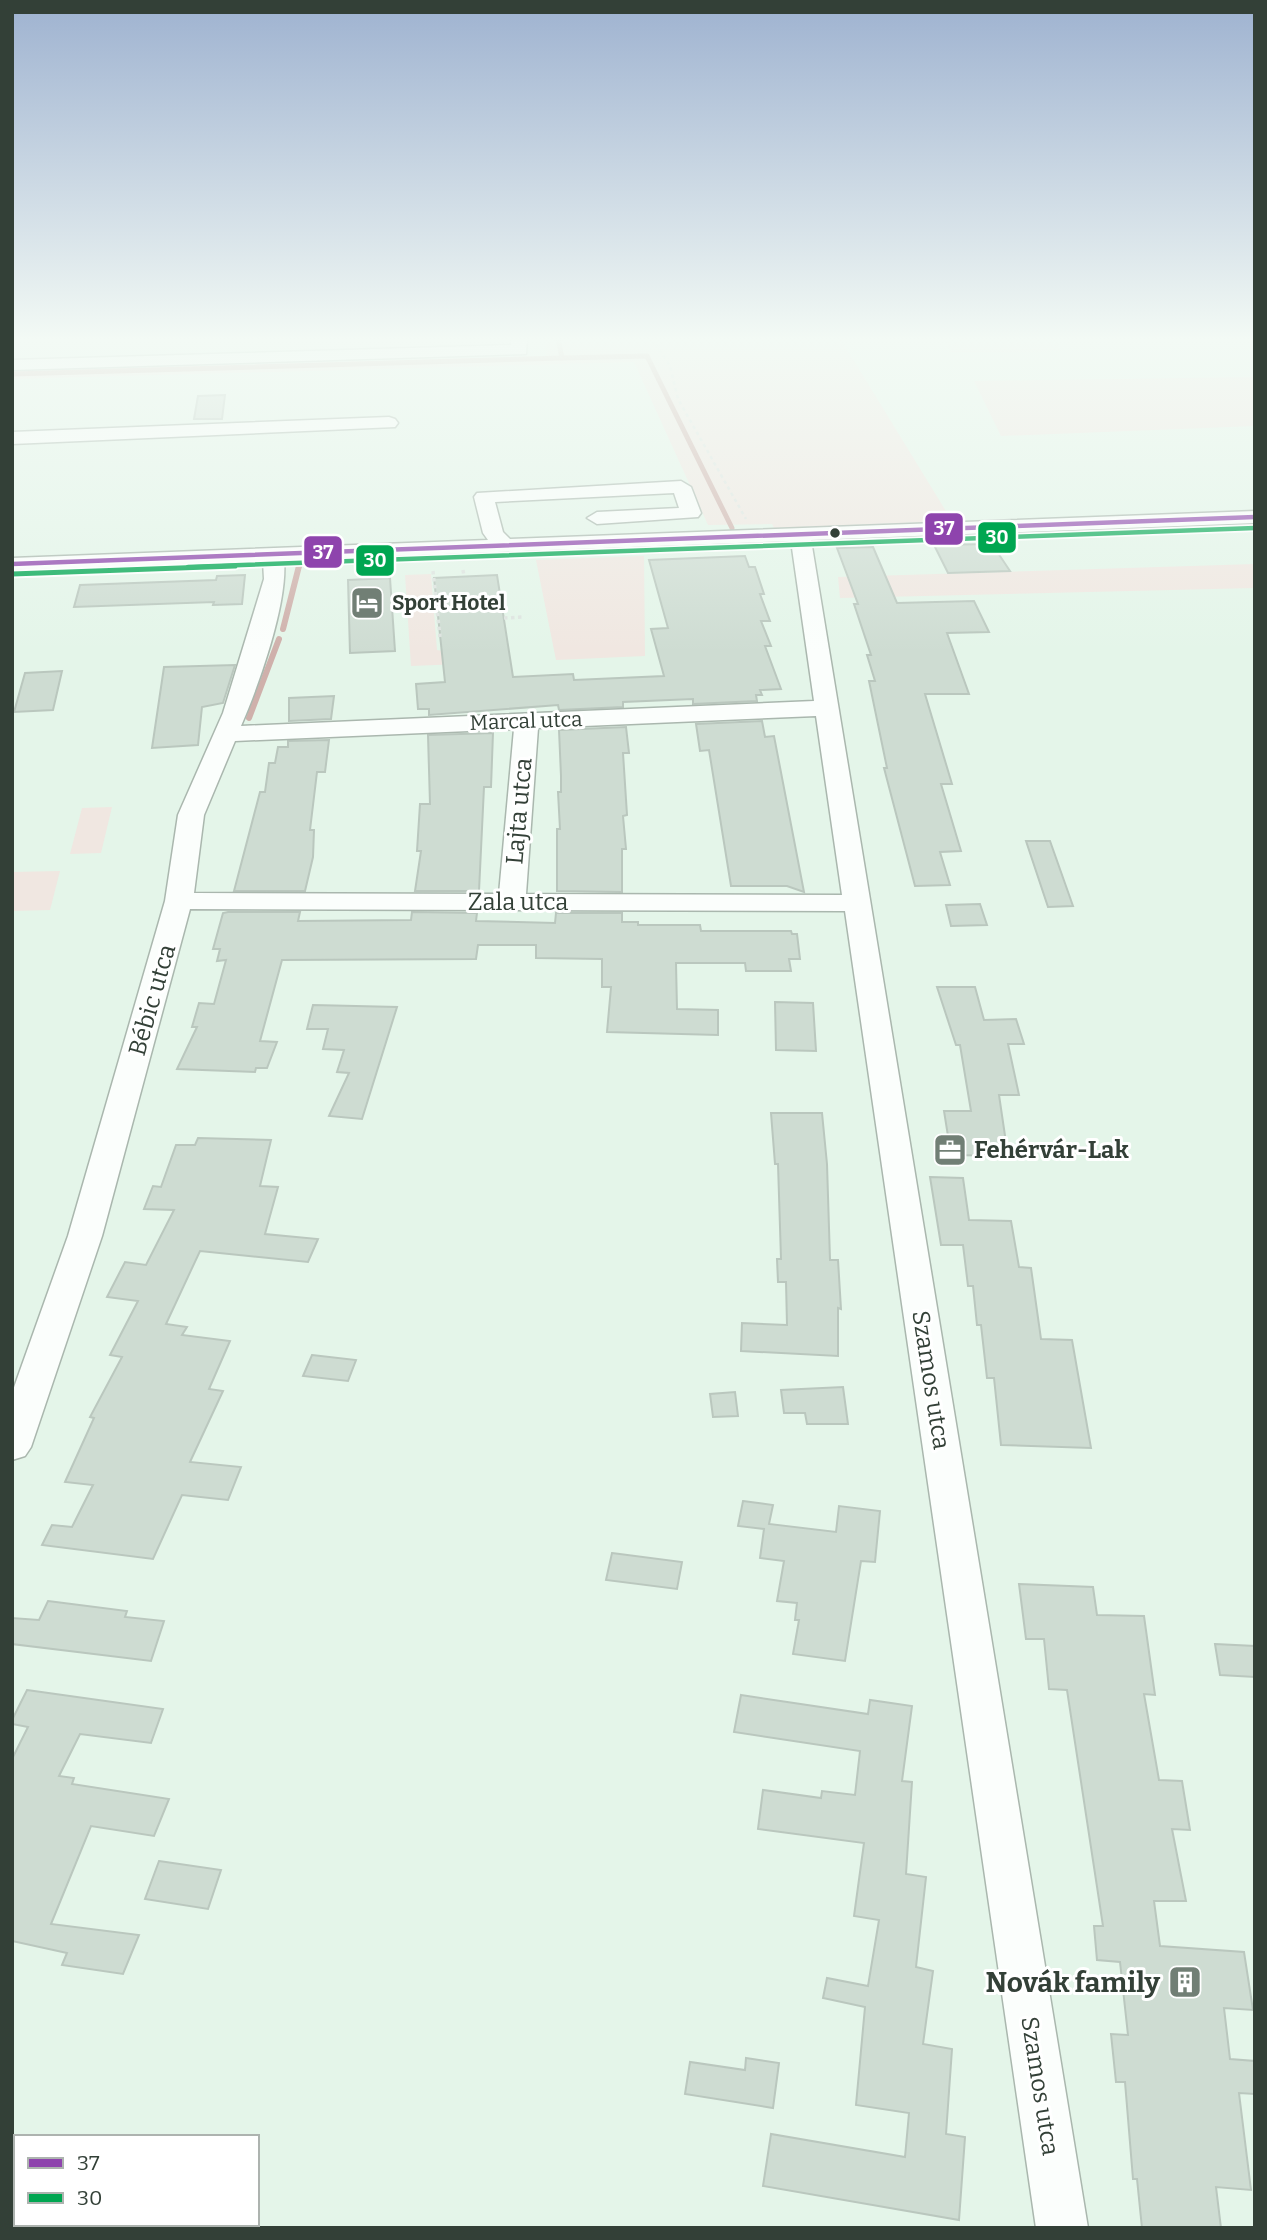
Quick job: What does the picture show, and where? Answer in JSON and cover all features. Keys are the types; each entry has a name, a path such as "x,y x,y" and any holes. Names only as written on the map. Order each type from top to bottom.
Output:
{"street":[{"path":"502,543 493,533 484,497 681,488 691,513 571,520"},
{"path":"12,564 502,543 1255,517"},
{"path":"491,525 517,523"},
{"name":"Szamos utca","path":"800,532 1062,2228"},
{"name":"Bébic utca","path":"12,1447 85,1236 179,901 191,815 226,734 264,622 275,579 273,552"},
{"name":"Marcal utca","path":"226,734 826,708"},
{"name":"Lajta utca","path":"512,902 527,721"},
{"name":"Zala utca","path":"179,901 858,903"}],"path":[{"path":"703,443 755,534"},
{"path":"463,570 464,576"},
{"path":"432,571 440,637"},
{"path":"504,618 523,617"}],"shaded area":[{"path":"671,443 904,443 952,521 774,528 772,524 708,525"},
{"path":"644,556 645,656 556,660 536,560"},
{"path":"1255,564 1255,588 840,598 838,577"},
{"path":"431,574 437,650 510,662 411,666 405,575"},
{"path":"112,807 101,853 70,854 82,808"},
{"path":"60,871 50,910 12,911 12,872"}],"building":[{"path":"992,544 1010,571 948,573 934,545"},
{"path":"873,547 897,603 974,601 989,632 947,633 969,694 925,694 952,784 941,784 961,851 940,852 950,885 915,886 884,768 887,768 869,681 875,681 867,655 871,655 854,604 858,604 837,548"},
{"path":"745,556 749,567 755,567 764,594 760,594 770,621 761,621 771,646 765,646 781,689 760,690 762,695 756,695 757,701 693,704 693,699 623,702 623,707 559,710 558,705 429,715 429,709 418,709 416,684 445,682 434,578 497,575 513,677 573,674 574,680 664,676 651,629 668,628 649,560"},
{"path":"245,575 242,604 213,605 214,602 74,607 80,585 216,580 217,576"},
{"path":"390,578 395,651 350,653 348,580"},
{"path":"235,665 223,703 202,707 198,745 152,748 164,667"},
{"path":"62,671 53,710 14,712 25,673"},
{"path":"334,696 331,719 289,721 289,698"},
{"path":"762,721 765,737 774,736 804,892 787,886 731,886 709,750 700,751 696,724"},
{"path":"626,727 629,753 623,753 627,815 623,816 626,849 622,849 622,892 557,891 557,829 560,829 558,792 561,792 559,730"},
{"path":"493,733 491,787 484,787 479,891 415,891 421,851 417,851 420,804 430,804 428,735"},
{"path":"329,740 325,772 317,772 310,830 314,830 313,857 305,891 234,891 260,792 265,792 269,763 275,763 278,747 288,747 288,741"},
{"path":"1026,841 1050,841 1073,906 1048,907"},
{"path":"980,904 987,925 951,926 946,905"},
{"path":"300,912 298,921 411,920 412,912 477,913 476,921 555,923 556,913 622,913 622,922 638,922 638,925 700,925 701,931 791,931 792,934 797,934 800,959 789,959 791,971 746,971 745,963 676,963 677,1009 718,1010 718,1035 607,1032 611,987 602,987 602,959 536,958 536,945 478,945 476,959 282,960 260,1041 277,1042 267,1068 256,1068 255,1072 177,1069 197,1027 192,1027 199,1003 214,1004 226,960 217,961 220,949 213,949 223,913"},
{"path":"937,987 975,987 984,1020 1016,1019 1024,1044 1008,1044 1019,1095 999,1095 1008,1156 951,1155 944,1111 971,1111 960,1045 956,1045"},
{"path":"775,1002 813,1003 816,1051 776,1050"},
{"path":"313,1005 397,1007 362,1119 329,1116 349,1073 337,1072 344,1050 323,1049 328,1029 307,1029"},
{"path":"771,1113 822,1113 827,1164 830,1260 838,1260 841,1309 838,1308 838,1356 741,1351 742,1323 787,1325 786,1282 778,1282 777,1259 781,1259 778,1164 775,1164"},
{"path":"198,1138 271,1140 260,1186 278,1187 265,1234 318,1239 308,1262 200,1251 166,1324 187,1327 182,1335 230,1341 209,1389 223,1391 190,1462 241,1467 228,1500 182,1495 153,1559 42,1545 52,1525 72,1527 93,1485 65,1482 94,1418 90,1417 122,1357 110,1355 138,1301 107,1297 125,1262 146,1265 174,1210 144,1209 153,1186 161,1187 176,1145 195,1145"},
{"path":"930,1177 963,1178 969,1220 1011,1221 1019,1267 1031,1268 1041,1339 1072,1340 1091,1448 1001,1445 994,1378 987,1378 981,1325 977,1325 973,1286 968,1286 963,1245 941,1245"},
{"path":"312,1355 356,1360 348,1381 303,1376"},
{"path":"843,1387 848,1424 807,1424 805,1413 784,1413 781,1390"},
{"path":"735,1392 738,1416 713,1417 710,1394"},
{"path":"743,1501 773,1505 769,1524 836,1532 839,1506 880,1511 875,1562 861,1561 845,1661 793,1654 799,1620 795,1620 797,1603 777,1601 784,1561 760,1558 764,1529 738,1526"},
{"path":"612,1553 682,1562 677,1589 606,1580"},
{"path":"1019,1584 1093,1587 1097,1615 1144,1616 1155,1695 1144,1694 1159,1780 1182,1781 1190,1830 1172,1829 1186,1901 1154,1901 1160,1946 1244,1952 1253,2010 1224,2008 1230,2059 1255,2061 1255,2094 1239,2093 1251,2190 1216,2187 1221,2228 1142,2228 1137,2179 1133,2179 1125,2082 1116,2082 1111,2034 1128,2035 1120,1962 1097,1960 1094,1926 1103,1926 1067,1690 1049,1689 1044,1639 1026,1639"},
{"path":"48,1601 127,1611 125,1617 164,1621 151,1661 12,1644 12,1618 39,1620"},
{"path":"1215,1644 1255,1646 1255,1677 1220,1675"},
{"path":"27,1690 163,1709 151,1743 80,1734 59,1776 74,1778 72,1784 169,1799 154,1836 91,1826 51,1924 139,1935 123,1974 62,1965 67,1953 12,1941 12,1759 28,1727 12,1724 12,1720"},
{"path":"741,1695 868,1714 870,1700 912,1706 902,1781 912,1782 906,1874 926,1877 916,1967 933,1971 923,2044 952,2049 946,2134 965,2137 959,2220 763,2186 771,2134 905,2157 909,2113 856,2105 865,2007 823,1998 827,1978 868,1986 879,1920 854,1916 864,1843 758,1829 763,1790 821,1798 822,1791 855,1795 860,1751 734,1732"},
{"path":"159,1861 221,1870 208,1909 145,1899"},
{"path":"746,2058 779,2063 773,2108 685,2094 690,2062 745,2070"}],"waterway":[{"path":"690,443 732,528"},
{"path":"820,540 1255,524"},
{"path":"693,547 783,544"},
{"path":"429,557 672,548"},
{"path":"299,567 300,562 400,558"},
{"path":"283,629 299,566"},
{"path":"249,718 279,639"}],"transit line":[{"name":"37","path":"12,564 1255,517"},
{"name":"30","path":"12,574 1255,528"}],"place":[{"name":"Sport Hotel","path":"367,603"},
{"name":"Fehérvár-Lak","path":"950,1150"},
{"name":"Novák family","path":"1185,1982"}]}
